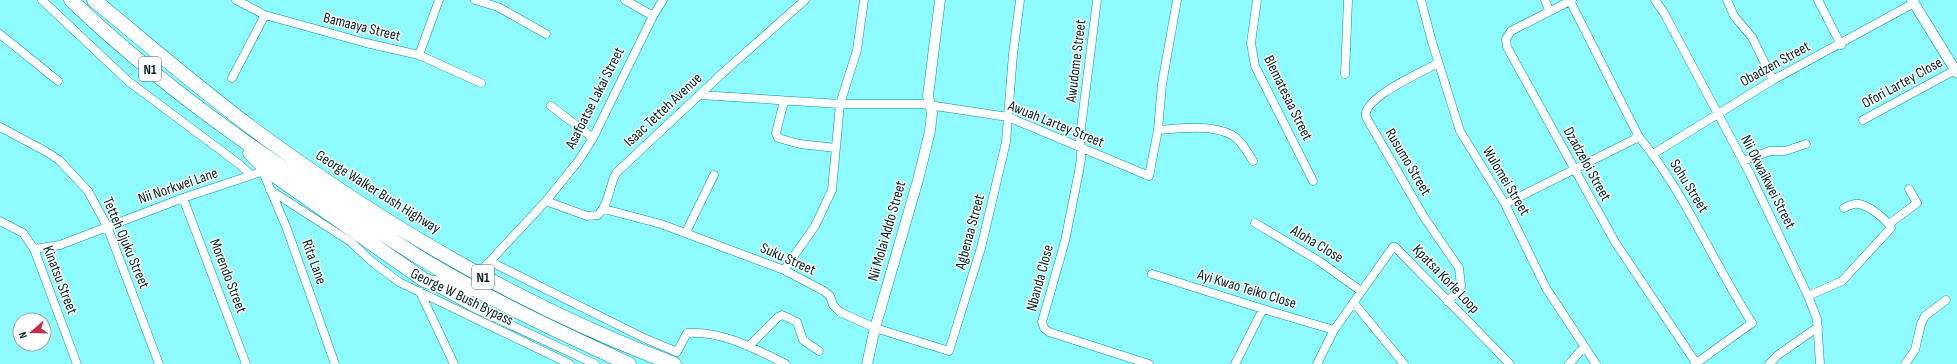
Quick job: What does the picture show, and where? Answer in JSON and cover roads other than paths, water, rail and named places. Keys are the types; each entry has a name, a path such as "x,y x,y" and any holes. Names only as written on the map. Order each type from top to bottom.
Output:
{"highway":[{"name":"George Walker Bush Highway","path":"71,0 159,77 234,134 417,256 561,333 629,364"},
{"name":"George Walker Bush Highway","path":"94,0 201,88 305,166 390,221 478,274 570,321 674,364"},
{"path":"234,134 265,171 424,285 483,292"}],"street":[{"path":"42,0 128,81 239,164 251,175"},
{"name":"Bamaaya Street","path":"236,0 265,15 366,43 419,55 481,83"},
{"path":"419,55 439,0"},
{"path":"475,0 498,6 546,34"},
{"path":"625,0 653,16"},
{"name":"Asafoatse Lakai Street","path":"478,274 491,262 546,201 579,160 593,138 653,16 663,0"},
{"name":"Isaac Tetteh Avenue","path":"604,209 611,184 616,173 805,0"},
{"path":"784,270 815,226 832,190 840,104 858,50 864,0"},
{"name":"Nii Molai Addo Street","path":"867,364 875,328 920,173 930,131 931,106 928,96 940,0"},
{"name":"Agbenaa Street","path":"949,351 981,248 1006,142 1013,54 1020,0"},
{"name":"Awudome Street","path":"1080,148 1080,136 1097,0"},
{"name":"Awuah Lartey Street","path":"700,95 840,104 931,106 1008,117 1149,176 1158,130 1162,84 1177,0"},
{"name":"Blematesaa Street","path":"1257,0 1251,43 1255,66 1313,181"},
{"path":"1345,74 1348,0"},
{"name":"Wulomei Street","path":"1421,0 1438,64 1460,131 1505,204 1546,288 1596,364"},
{"path":"1545,0 1549,10"},
{"name":"Dzadzeloi Street","path":"1571,0 1549,10 1511,31 1508,34 1506,43 1509,53 1616,242 1696,364"},
{"name":"Sohu Street","path":"1571,0 1639,137 1653,154 1688,210 1752,323 1696,364"},
{"name":"Nii Okwaikwei Street","path":"1655,0 1664,13 1743,161 1808,296 1817,319 1820,364"},
{"path":"1727,0 1734,16 1752,37 1773,80"},
{"path":"1818,0 1841,45"},
{"path":"1913,2 1956,72"},
{"name":"Obadzen Street","path":"1653,154 1773,80 1841,45 1913,2"},
{"path":"232,78 265,15"},
{"path":"0,34 58,81"},
{"name":"Rusumo Street","path":"1438,64 1380,95 1367,106 1365,114 1424,217 1459,268 1461,286 1448,302"},
{"name":"Ofori Lartey Close","path":"1863,120 1956,72"},
{"path":"784,101 776,133 778,138 800,144 836,148"},
{"path":"551,106 593,138"},
{"name":"Tetteh Ojuku Street","path":"0,127 59,160 88,191 107,226 159,364"},
{"path":"1158,130 1188,128 1214,130 1231,134 1239,140 1253,161"},
{"path":"1505,204 1639,137"},
{"path":"1743,161 1770,151 1785,151 1806,144"},
{"name":"Nbanda Close","path":"1080,148 1079,171 1064,241 1042,322 1044,328 1049,332 1149,364"},
{"name":"Nii Norkwei Lane","path":"34,250 60,245 183,198 265,171"},
{"name":"Rita Lane","path":"265,171 270,190 287,228 335,364"},
{"path":"686,232 714,175"},
{"name":"George W Bush Bypass","path":"270,190 351,242 371,261 399,282 424,285 570,364"},
{"path":"1889,224 1917,203 1909,190"},
{"name":"Morendo Street","path":"183,198 246,364"},
{"path":"546,201 593,216 598,215 604,209"},
{"path":"1808,296 1842,281 1890,231 1891,228 1889,224 1863,206 1857,203 1844,208"},
{"name":"Suku Street","path":"604,209 686,232 784,270 824,291 830,296 833,305 840,312 875,328 949,351"},
{"name":"Kinatsu Street","path":"0,221 23,233 34,250 77,364"},
{"name":"Aloha Close","path":"1255,223 1319,261 1362,291"},
{"name":"Kpatsa Korle Loop","path":"1317,364 1334,330 1391,248 1395,247 1510,364"},
{"path":"491,262 646,339 677,352 687,333 711,333 749,346 786,364"},
{"name":"Ayi Kwao Teiko Close","path":"1152,274 1263,310 1334,330"},
{"path":"424,285 454,364"},
{"path":"424,285 595,364"},
{"path":"1905,364 1915,350 1921,324 1925,316 1946,300"},
{"path":"1354,303 1404,364"},
{"path":"1235,364 1263,310"},
{"path":"749,346 778,316 782,315 797,322 803,340 819,351"},
{"path":"1772,363 1818,327"},
{"path":"1569,364 1584,347"}]}
